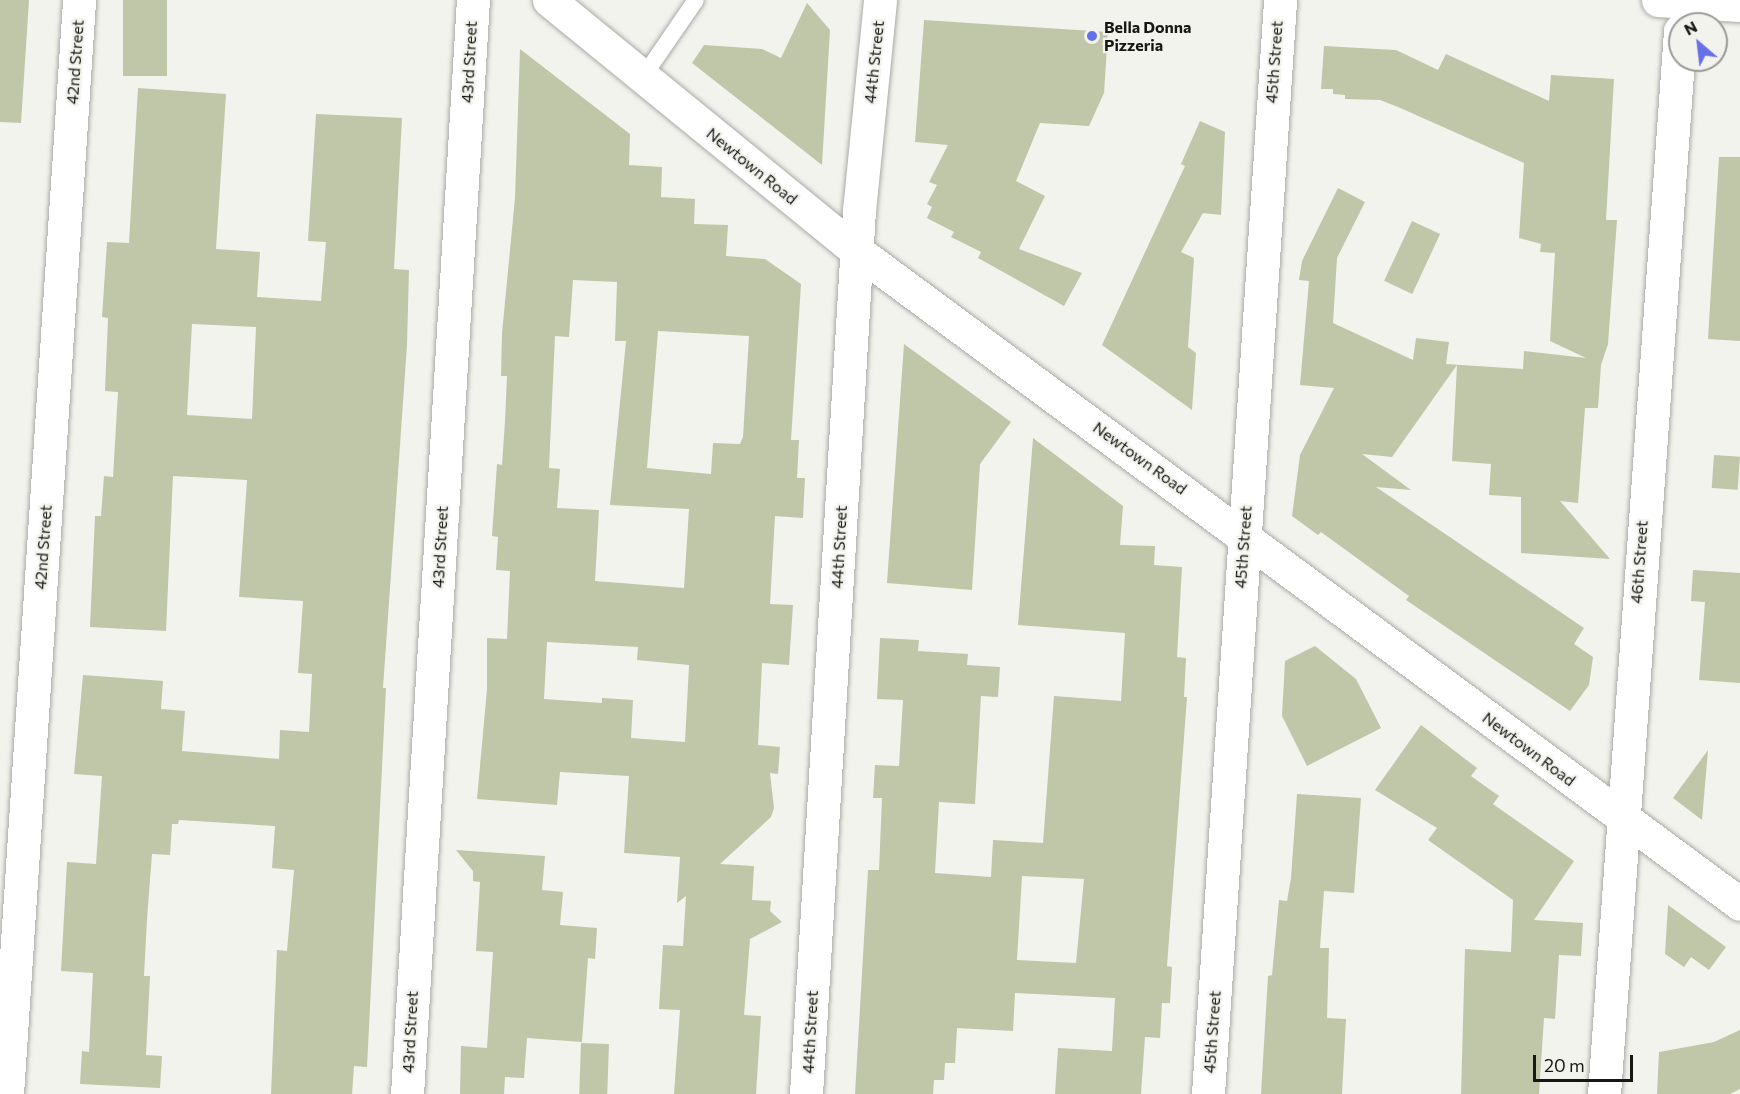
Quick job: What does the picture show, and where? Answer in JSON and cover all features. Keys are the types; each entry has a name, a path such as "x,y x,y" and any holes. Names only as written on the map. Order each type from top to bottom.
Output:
{"street":[{"name":"42nd Street","path":"7,1094 79,0"},
{"name":"43rd Street","path":"406,1094 473,0"},
{"name":"Newtown Road","path":"549,0 857,251 1740,904"},
{"name":"44th Street","path":"806,1094 857,251 880,0"},
{"name":"45th Street","path":"1208,1094 1242,535 1280,0"},
{"path":"1678,11 1740,5"},
{"name":"46th Street","path":"1604,1094 1678,11"}],"lane":[{"path":"643,77 696,0"}],"building":[{"path":"0,0 29,0 21,123 0,122"},
{"path":"123,0 167,0 167,76 123,76"},
{"path":"807,3 830,30 822,165 692,63 704,45 762,49 781,58"},
{"path":"924,20 1108,32 1104,93 1089,126 1040,123 1016,181 1045,196 1019,249 1082,273 1064,306 978,258 981,252 951,237 954,232 927,218 932,207 927,204 937,185 929,182 948,145 915,142"},
{"path":"1324,46 1396,50 1438,70 1446,54 1549,101 1551,75 1614,79 1606,220 1617,220 1608,344 1601,365 1598,408 1585,408 1578,503 1560,501 1610,559 1521,553 1521,497 1489,495 1491,464 1452,461 1457,365 1392,457 1362,454 1411,490 1376,487 1584,628 1574,644 1593,657 1589,685 1570,711 1406,600 1409,596 1321,532 1318,535 1292,516 1300,455 1334,388 1300,385 1309,281 1299,280 1302,261 1338,188 1365,202 1337,258 1333,323 1413,360 1416,338 1449,342 1446,364 1523,369 1524,351 1586,358 1550,341 1555,253 1540,252 1541,244 1519,238 1524,163 1380,100 1345,99 1345,95 1333,94 1333,89 1321,89"},
{"path":"520,49 630,134 629,165 662,167 661,197 695,199 694,224 728,225 726,256 765,259 801,284 791,440 799,440 797,478 805,478 803,518 775,516 770,604 793,605 789,665 762,663 758,745 780,747 778,774 770,773 774,808 771,817 720,864 754,866 752,900 771,901 770,911 782,922 750,939 744,1015 761,1016 756,1094 674,1094 680,1010 659,1009 663,945 683,946 686,896 677,903 680,857 624,853 629,776 560,772 557,805 477,799 487,689 487,638 507,639 510,571 496,570 498,537 492,536 497,464 502,465 505,421 507,376 501,376 502,333 515,198","holes":["573,280 617,282 615,341 626,341 610,505 689,509 684,588 595,581 599,510 557,508 560,469 549,468 555,336 569,337","658,331 749,336 743,437 740,444 713,443 711,474 647,468","547,642 638,647 637,660 689,665 685,742 631,738 633,700 602,698 602,703 544,699"]},
{"path":"138,88 226,94 216,249 260,252 257,297 321,301 326,242 308,241 316,114 402,118 394,269 409,270 407,345 383,688 386,688 367,1067 354,1066 352,1094 271,1094 277,950 287,951 294,870 272,868 275,826 179,820 178,824 172,824 170,855 152,854 147,919 144,976 150,976 146,1055 162,1056 160,1088 80,1084 82,1051 89,1052 93,973 61,971 67,862 96,864 102,776 74,774 83,675 163,681 161,709 185,711 182,751 279,759 280,730 309,732 312,674 298,673 303,601 239,597 247,480 173,476 166,631 90,627 95,516 101,516 104,476 113,477 118,392 105,391 108,318 102,317 107,242 129,243","holes":["192,324 256,327 252,419 187,415"]},
{"path":"1200,121 1225,132 1221,215 1203,213 1181,252 1194,258 1188,347 1196,353 1192,410 1102,345 1185,166 1181,164"},
{"path":"1719,157 1740,157 1740,341 1708,339"},
{"path":"1412,221 1440,234 1412,294 1384,281"},
{"path":"904,344 1011,422 980,464 972,590 887,583"},
{"path":"1033,438 1123,506 1120,545 1155,546 1154,565 1182,567 1177,657 1186,658 1184,697 1187,697 1167,966 1172,967 1170,1003 1162,1003 1160,1038 1145,1037 1141,1094 1055,1094 1058,1048 1112,1051 1115,998 1015,993 1013,1031 957,1028 955,1063 945,1063 944,1080 934,1080 933,1094 855,1094 868,870 879,870 882,798 873,798 875,765 899,766 903,700 877,699 880,638 919,640 918,651 968,654 967,665 1000,667 998,697 981,696 975,804 939,802 935,873 991,877 993,840 1043,843 1054,696 1121,701 1125,633 1018,625","holes":["1022,876 1084,879 1076,963 1017,960"]},
{"path":"1714,455 1740,457 1738,490 1712,488"},
{"path":"1693,570 1740,573 1740,683 1699,680 1705,602 1691,601"},
{"path":"1315,646 1356,679 1381,728 1307,766 1282,716 1285,661"},
{"path":"1421,725 1477,768 1471,776 1499,796 1493,804 1574,861 1534,920 1583,923 1581,956 1559,955 1555,1019 1544,1018 1539,1094 1461,1094 1465,949 1511,952 1513,900 1428,840 1437,828 1375,790"},
{"path":"1708,750 1702,820 1673,798"},
{"path":"1297,794 1361,798 1354,893 1324,891 1320,948 1329,948 1327,1018 1346,1019 1342,1094 1261,1094 1268,976 1272,975 1279,900 1287,901 1291,878"},
{"path":"456,850 545,856 542,890 563,892 560,925 597,928 595,959 588,958 582,1042 527,1038 524,1078 505,1077 504,1094 460,1094 461,1046 487,1048 493,952 476,951 480,882 473,881 473,871"},
{"path":"1668,905 1726,947 1709,970 1691,957 1684,967 1665,954"},
{"path":"1740,1030 1740,1089 1730,1094 1657,1094 1659,1052 1714,1042"},
{"path":"581,1043 609,1044 607,1094 579,1094"}],"place":[{"name":"Bella Donna Pizzeria","path":"1092,36"}]}
